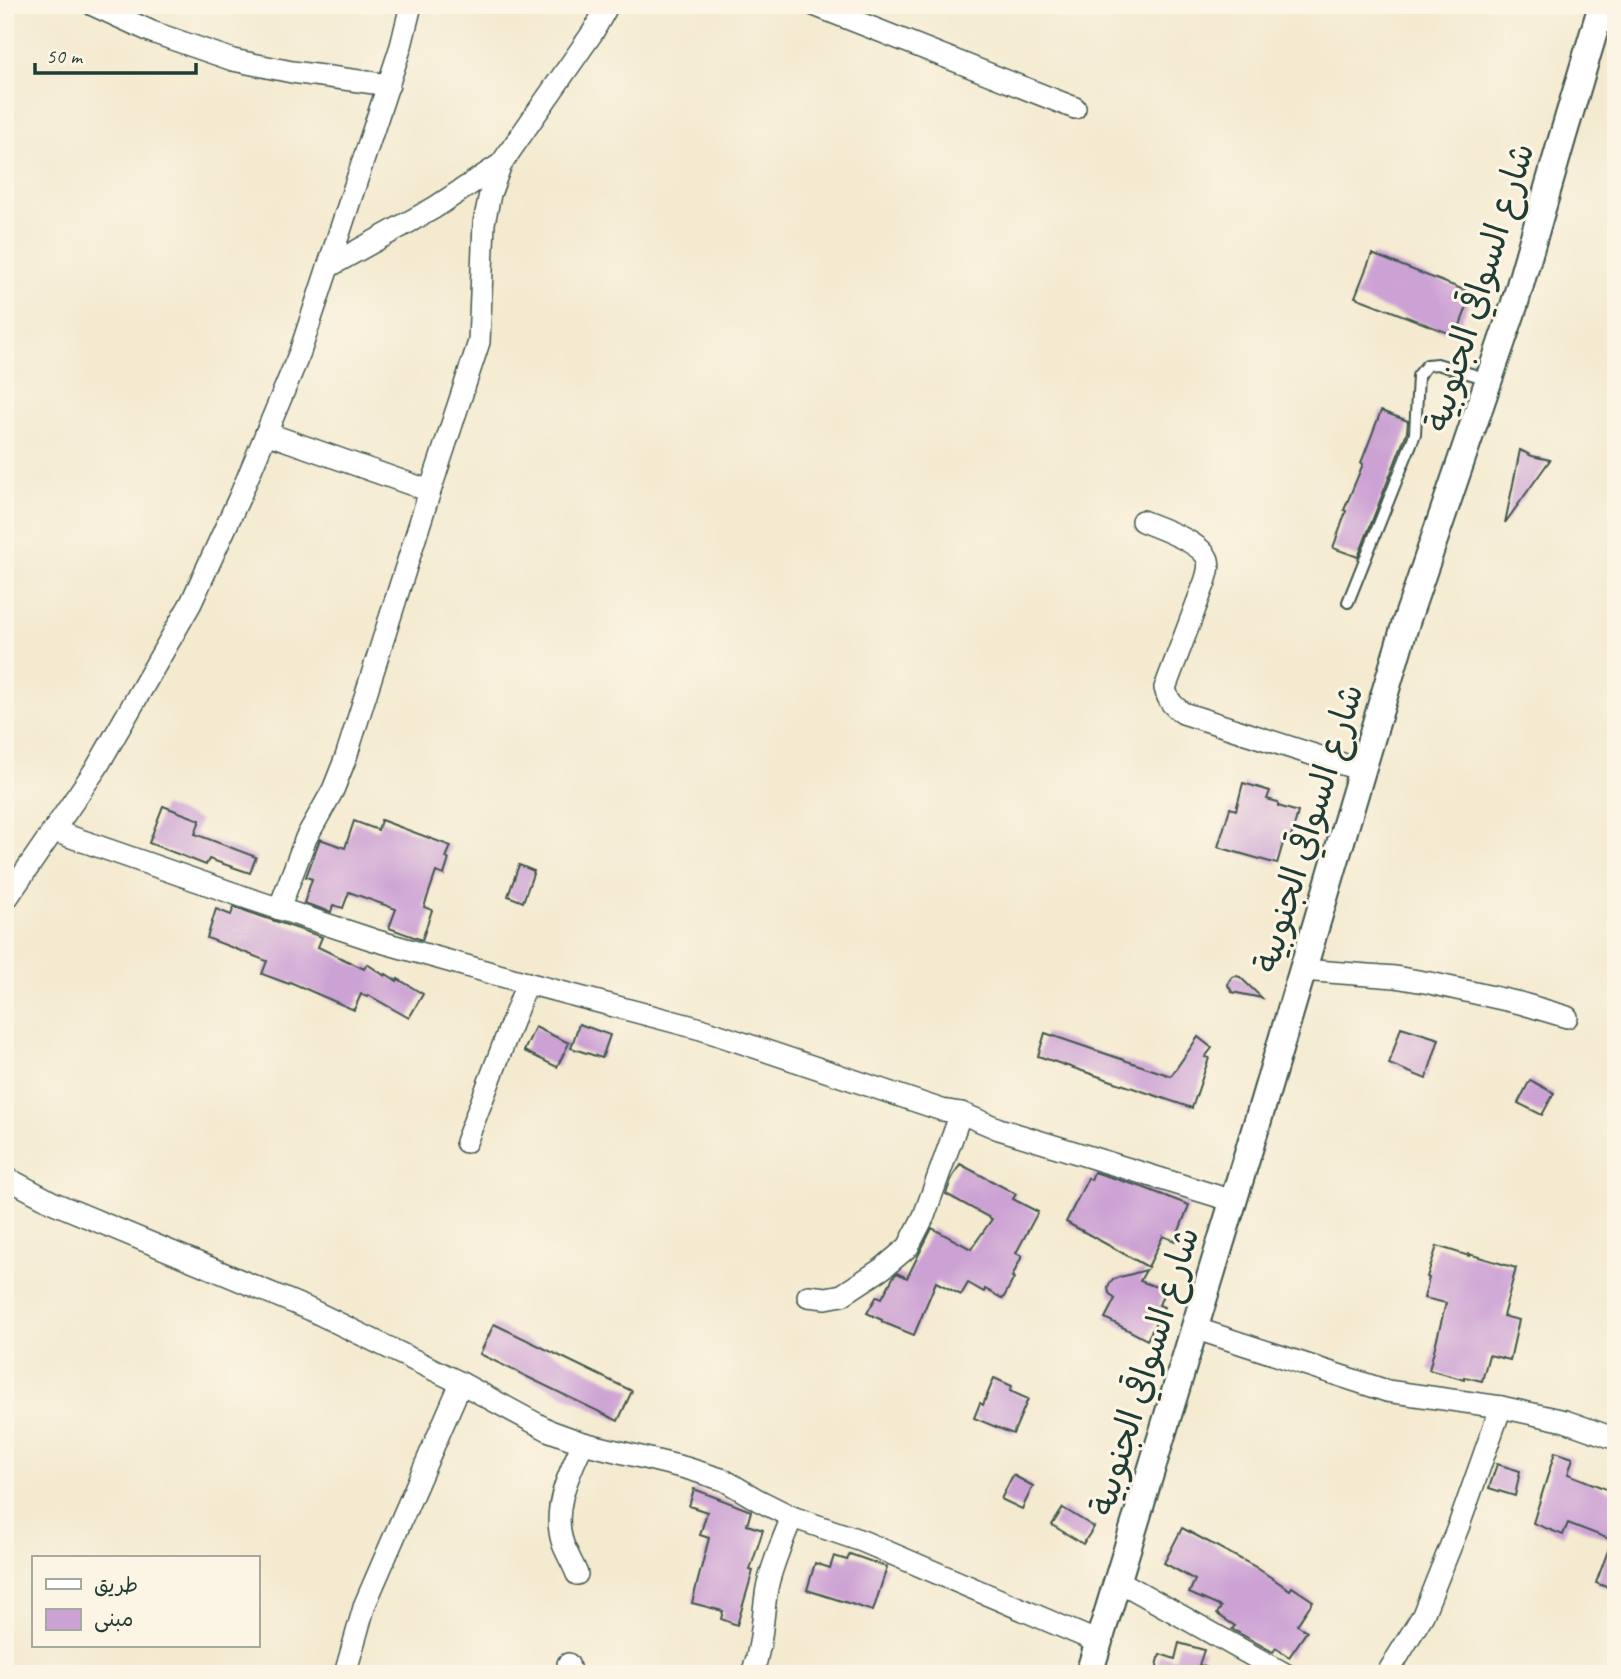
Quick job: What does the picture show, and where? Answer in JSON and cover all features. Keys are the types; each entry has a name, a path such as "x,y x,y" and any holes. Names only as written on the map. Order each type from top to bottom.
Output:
{"street":[{"path":"93,5 152,32 233,60 292,72 389,85"},
{"path":"5,901 97,767 191,603 240,496 300,352 389,85 411,5"},
{"path":"279,909 306,838 333,790 346,757 429,491 479,342 484,223 490,194 501,164 593,32 608,5"},
{"path":"814,5 1075,108"},
{"name":"شارع السواقي الجنوبية","path":"1089,1674 1406,622 1514,306 1602,5"},
{"path":"328,267 434,208 501,164"},
{"path":"266,433 429,491"},
{"path":"1142,521 1186,540 1203,552 1208,560 1209,570 1205,582 1165,688 1172,706 1183,713 1361,770"},
{"path":"54,831 374,940 701,1029 942,1110 961,1113 999,1129 1233,1201"},
{"path":"1302,970 1418,981 1520,1003 1567,1017"},
{"path":"466,1142 527,983"},
{"path":"808,1296 827,1298 842,1295 883,1268 908,1247 929,1203 961,1113"},
{"path":"7,1183 309,1309 461,1383 550,1431 583,1443 724,1480 792,1517 862,1541 1098,1642"},
{"path":"1194,1328 1387,1391 1501,1407 1566,1421 1616,1439"},
{"path":"345,1674 365,1604 461,1383"},
{"path":"1387,1674 1423,1615 1459,1525 1501,1407"},
{"path":"577,1574 563,1543 559,1520 565,1482 583,1443"},
{"path":"752,1674 762,1641 771,1571 792,1517"},
{"path":"1117,1580 1285,1674"}],"lane":[{"path":"1348,602 1415,434 1418,376 1427,365 1437,364 1489,379"}],"building":[{"path":"1372,254 1472,293 1456,336 1355,297"},
{"path":"1381,411 1408,421 1407,432 1358,557 1333,548 1346,511 1344,510"},
{"path":"1520,450 1550,460 1505,523"},
{"path":"1243,783 1270,791 1267,799 1278,802 1278,806 1298,812 1291,837 1285,836 1277,864 1218,847 1230,808 1236,810"},
{"path":"163,806 200,820 195,834 256,857 250,873 209,859 206,865 149,843"},
{"path":"381,820 451,846 444,875 436,872 424,907 432,910 422,940 389,928 396,909 349,892 343,908 333,905 331,912 304,903 312,879 306,877 320,839 345,848 354,821 378,830"},
{"path":"519,865 534,871 523,902 508,896"},
{"path":"234,907 322,937 318,947 364,969 367,964 423,994 409,1018 368,995 367,997 361,994 354,1010 290,982 289,984 262,974 267,961 207,938 216,909 231,915"},
{"path":"1236,976 1262,998 1232,992 1229,981"},
{"path":"579,1024 610,1035 602,1058 571,1048"},
{"path":"535,1027 569,1043 557,1067 524,1051"},
{"path":"1401,1027 1439,1039 1426,1079 1389,1064"},
{"path":"1045,1033 1171,1076 1198,1037 1212,1048 1205,1057 1209,1058 1192,1108 1038,1056"},
{"path":"1530,1080 1554,1093 1542,1115 1518,1103"},
{"path":"960,1164 1016,1194 1013,1199 1038,1212 1016,1253 1022,1256 1003,1299 968,1283 961,1295 936,1282 914,1335 867,1313 877,1296 882,1298 897,1273 907,1278 932,1228 971,1249 992,1219 946,1194"},
{"path":"1094,1172 1189,1205 1175,1241 1163,1236 1148,1267 1066,1222 1088,1178 1091,1180"},
{"path":"1437,1246 1516,1268 1503,1316 1519,1320 1510,1360 1489,1355 1482,1381 1465,1377 1465,1380 1429,1370 1446,1303 1424,1298 1429,1278 1427,1277"},
{"path":"1146,1270 1140,1281 1165,1290 1159,1305 1164,1307 1147,1340 1105,1318 1115,1299 1108,1288 1113,1279"},
{"path":"494,1324 632,1391 618,1421 480,1354"},
{"path":"994,1378 1012,1386 1010,1391 1028,1399 1013,1434 974,1418 980,1403 983,1405"},
{"path":"1555,1452 1573,1458 1568,1474 1616,1493 1616,1578 1611,1589 1596,1583 1612,1540 1568,1523 1563,1535 1533,1523"},
{"path":"1497,1464 1520,1471 1515,1496 1489,1488"},
{"path":"1013,1475 1033,1486 1022,1509 1001,1499"},
{"path":"694,1489 751,1511 747,1525 763,1530 737,1625 721,1619 723,1611 692,1603 709,1538 700,1535 707,1512 689,1506"},
{"path":"1063,1508 1094,1527 1083,1544 1052,1525"},
{"path":"1182,1528 1313,1601 1297,1625 1307,1631 1289,1657 1276,1648 1273,1652 1232,1629 1235,1626 1217,1614 1221,1607 1189,1593 1195,1580 1164,1563"},
{"path":"850,1554 887,1567 873,1611 807,1590 815,1563 830,1568 834,1556 847,1560"},
{"path":"1179,1643 1204,1650 1199,1665 1211,1669 1210,1674 1155,1674 1160,1654 1175,1659"}]}
